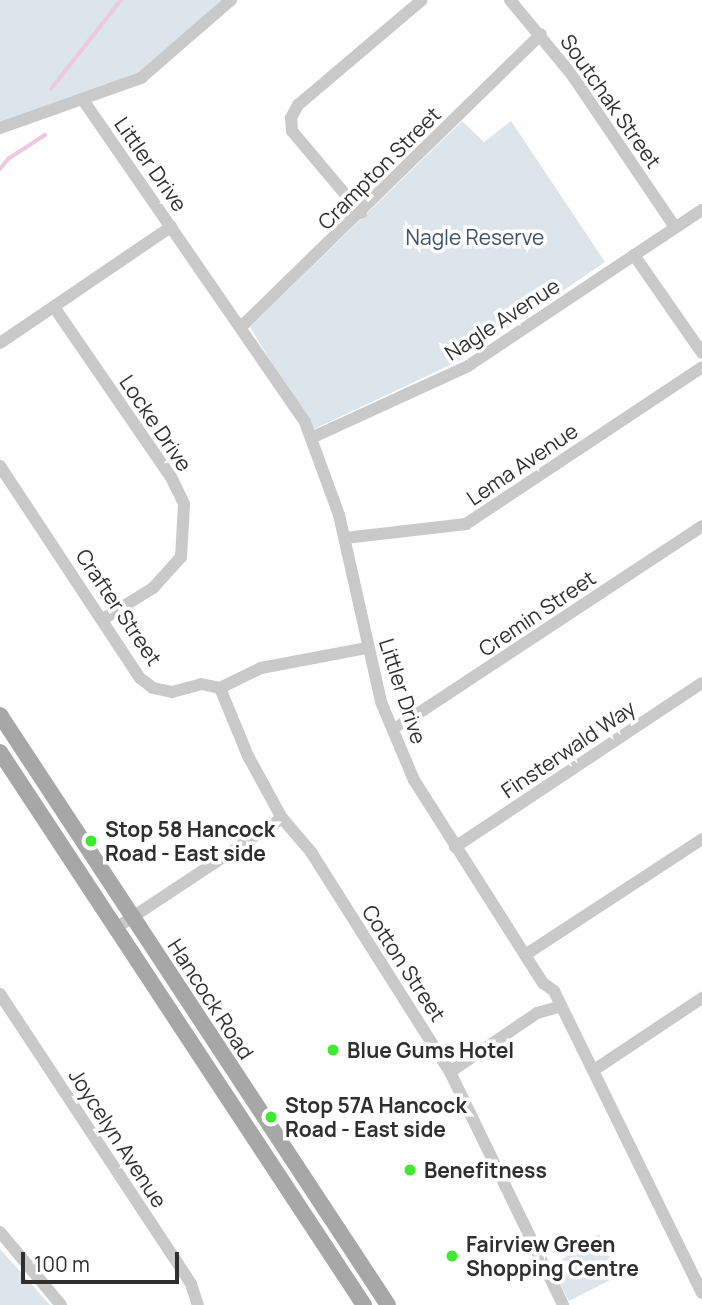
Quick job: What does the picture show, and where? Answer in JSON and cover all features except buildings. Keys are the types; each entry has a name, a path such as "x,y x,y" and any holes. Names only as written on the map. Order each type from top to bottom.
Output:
{"main road":[{"name":"Hancock Road","path":"2,722 388,1305"},
{"name":"Hancock Road","path":"0,752 365,1305"}],"street":[{"path":"0,128 83,100 157,68 231,0"},
{"path":"362,213 292,131 291,118 298,106 422,0"},
{"name":"Soutchak Street","path":"510,0 541,34 675,227"},
{"name":"Crampton Street","path":"241,327 362,213 541,34"},
{"name":"Littler Drive","path":"83,100 241,327 311,438 345,538 367,648 393,730 414,780 543,983 554,991 558,1007 594,1070 702,1293"},
{"name":"Nagle Avenue","path":"311,438 468,366 702,211"},
{"path":"0,344 171,227"},
{"path":"634,255 702,353"},
{"name":"Locke Drive","path":"54,307 171,477 184,504 181,557 153,588 103,619"},
{"name":"Lema Avenue","path":"345,538 466,524 702,367"},
{"name":"Crafter Street","path":"0,466 140,678 153,688 172,692 201,684 220,688 261,668 367,648"},
{"name":"Cremin Street","path":"393,730 702,526"},
{"name":"Finsterwald Way","path":"456,847 702,683"},
{"name":"Cotton Street","path":"220,688 248,756 282,818 311,852 450,1072 563,1305"},
{"path":"116,928 282,818"},
{"path":"525,955 702,839"},
{"name":"Joycelyn Avenue","path":"0,994 191,1284 198,1305"},
{"path":"594,1070 702,998"},
{"path":"450,1072 537,1013 558,1007"},
{"path":"0,1233 61,1305"}],"green space":[{"path":"0,0 231,0 141,78 0,129"},
{"name":"Nagle Reserve","path":"462,121 484,142 511,121 605,262 463,359 312,430 250,327"},
{"path":"599,1234 618,1276 569,1301 551,1267"},
{"path":"0,1249 50,1305 0,1305"}],"waterway":[{"path":"51,89 121,0"},
{"path":"0,169 8,159 45,135"}],"place":[{"name":"Stop 58 Hancock Road - East side","path":"91,841"},
{"name":"Blue Gums Hotel","path":"333,1050"},
{"name":"Stop 57A Hancock Road - East side","path":"271,1117"},
{"name":"Benefitness","path":"410,1170"},
{"name":"Fairview Green Shopping Centre","path":"452,1256"}]}
